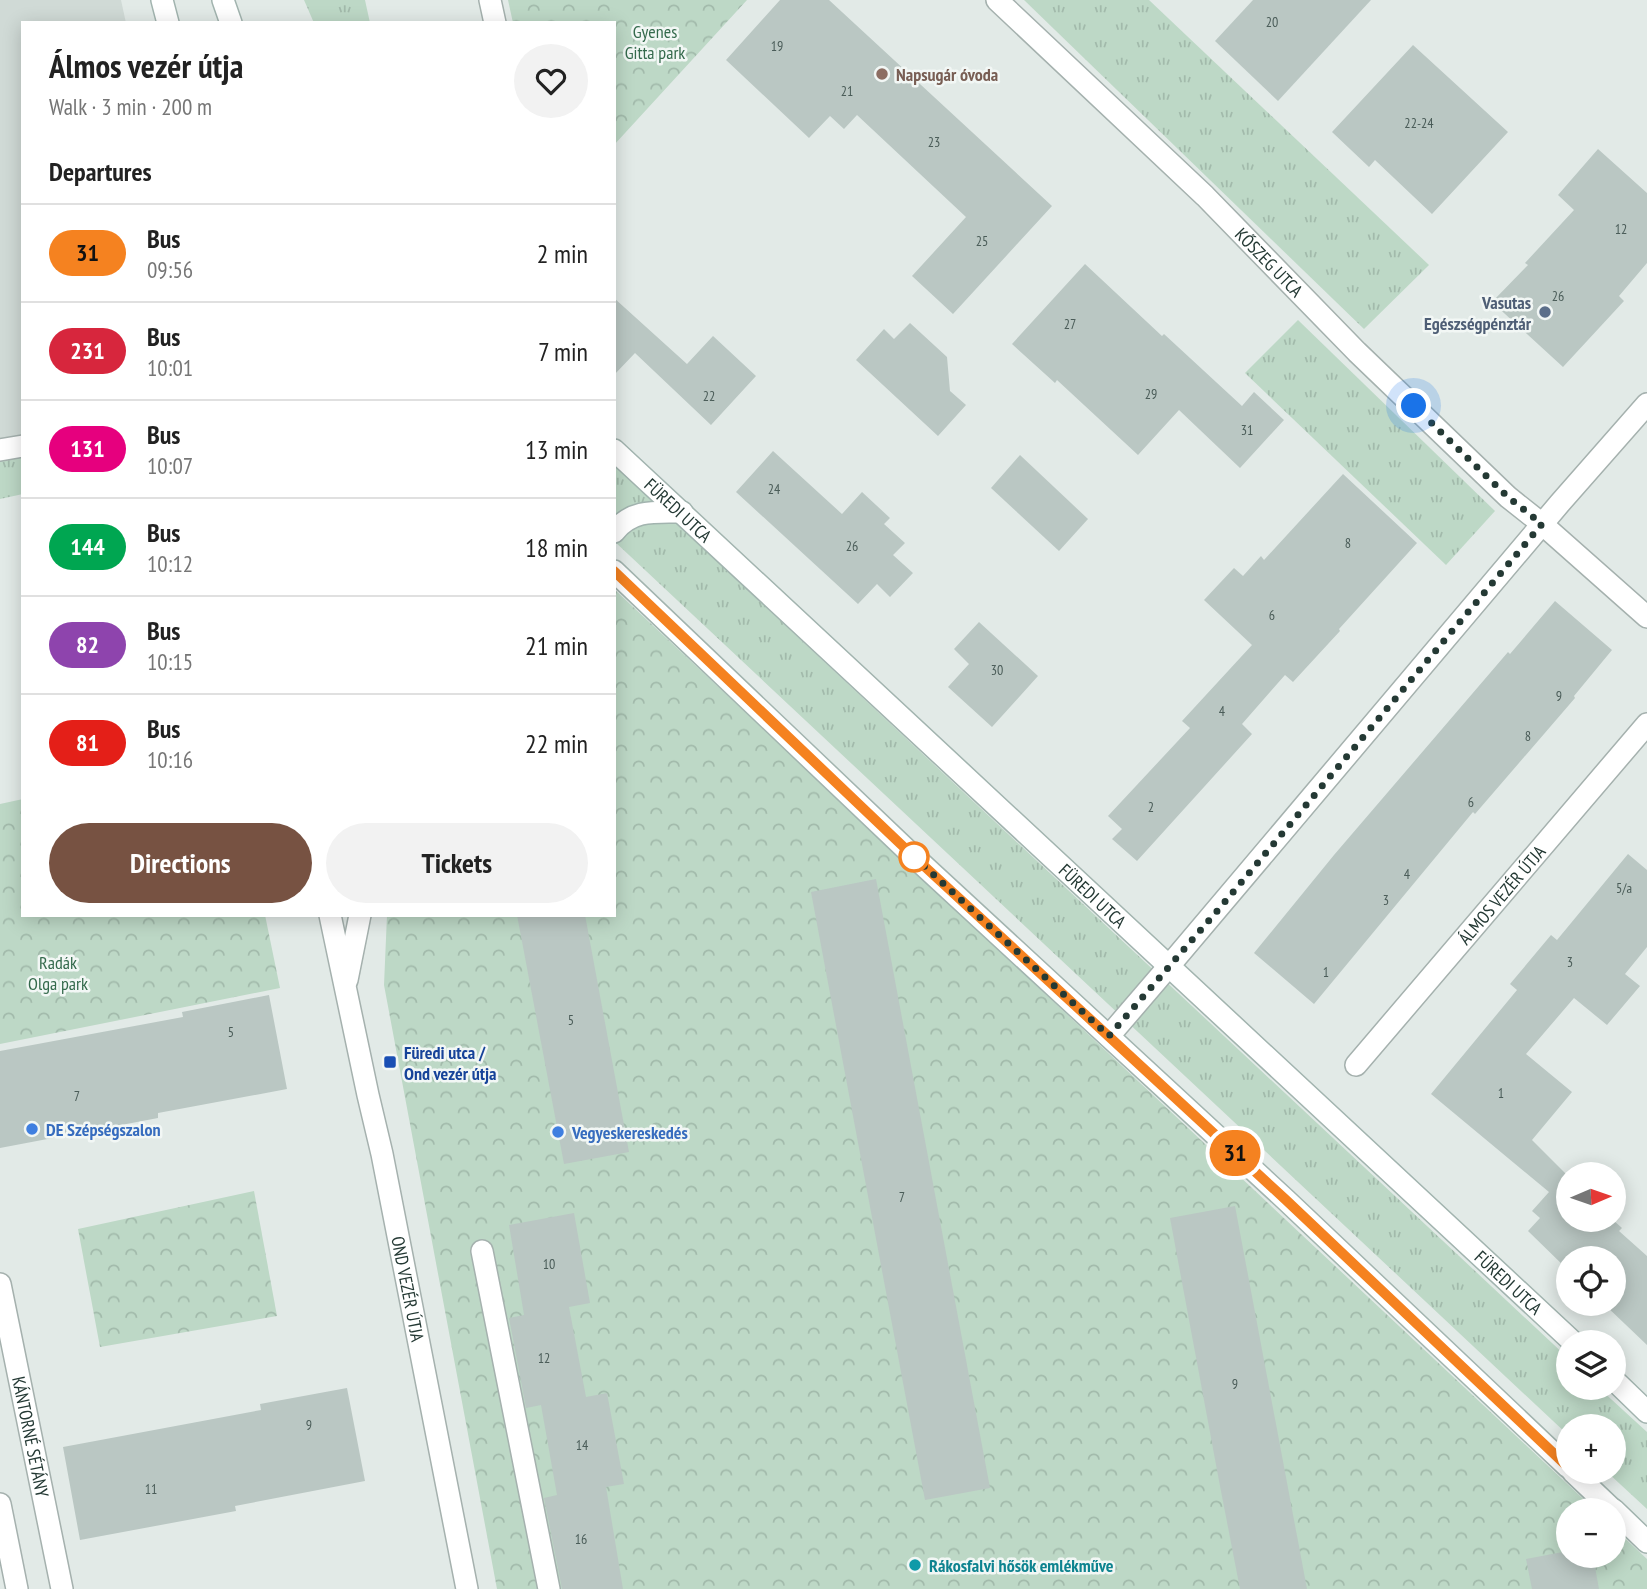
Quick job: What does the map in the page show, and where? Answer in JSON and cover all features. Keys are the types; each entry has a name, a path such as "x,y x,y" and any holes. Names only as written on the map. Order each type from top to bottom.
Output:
{"street":[{"path":"162,0 167,21"},
{"path":"223,0 230,21"},
{"path":"490,0 495,21"},
{"name":"KŐSZEG UTCA","path":"997,0 1205,196 1357,352 1508,497 1647,617"},
{"path":"1109,1036 1542,524 1647,404"},
{"path":"0,450 21,446"},
{"name":"FÜREDI UTCA","path":"616,452 1560,1330"},
{"path":"616,530 623,521 648,512 682,512"},
{"path":"616,573 910,853 1286,1200 1556,1456"},
{"name":"ÁLMOS VEZÉR ÚTJA","path":"1356,1065 1647,724"},
{"name":"OND VEZÉR ÚTJA","path":"330,917 382,1154 467,1589"},
{"name":"OND VEZÉR ÚTJA","path":"345,989 360,917"},
{"path":"482,1251 549,1589"},
{"name":"KÁNTORNÉ SÉTÁNY","path":"0,1284 62,1589"},
{"path":"1626,1392 1647,1412"},
{"path":"1586,1484 1600,1498"},
{"path":"0,1504 17,1589"},
{"path":"1626,1522 1647,1542"}],"shaded area":[{"path":"0,0 121,0 126,21 21,21 21,440 0,445"}],"green space":[{"path":"304,0 365,0 370,21 313,21"},
{"name":"Gyenes Gitta park","path":"508,0 747,0 616,143 616,21 513,21"},
{"path":"1024,0 1149,0 1429,265 1364,329"},
{"path":"1298,320 1495,511 1446,565 1245,373"},
{"path":"21,446 21,494 0,499 0,450"},
{"path":"616,467 1556,1347 1556,1400 1612,1400 1647,1432 1647,1509 1620,1484 1626,1484 1626,1414 1556,1414 1556,1424 616,543"},
{"path":"616,591 1556,1473 1556,1484 1567,1484 1582,1498 1556,1498 1556,1568 1626,1568 1626,1539 1647,1559 1647,1589 497,1589 384,985 387,917 616,917"},
{"name":"Radák Olga park","path":"21,799 21,917 265,917 280,988 0,1044 0,804"},
{"path":"254,1191 277,1316 100,1347 78,1229"}],"building":[{"path":"780,0 829,0 1052,206 953,314 912,276 966,217 857,115 844,129 830,116 809,138 726,60"},
{"path":"1253,0 1371,0 1278,101 1215,41"},
{"path":"1413,45 1508,132 1432,214 1375,160 1369,167 1332,132"},
{"path":"1598,149 1647,193 1647,263 1619,296 1624,301 1563,367 1492,302 1528,265 1525,263 1574,210 1558,195"},
{"path":"1085,264 1242,406 1254,392 1284,420 1240,468 1179,410 1138,455 1057,380 1055,383 1012,344"},
{"path":"616,300 687,364 713,336 756,376 711,425 635,353 616,373"},
{"path":"910,323 947,357 950,391 966,405 938,436 856,360 884,329 894,339"},
{"path":"773,451 842,514 862,492 890,518 884,524 905,543 893,555 913,573 890,597 877,584 858,604 736,492"},
{"path":"1020,455 1088,519 1059,551 991,488"},
{"path":"1343,474 1417,543 1293,682 1285,675 1242,724 1252,734 1137,861 1112,839 1122,829 1108,816 1190,728 1182,721 1252,645 1204,600 1234,568 1243,576 1261,556 1264,560"},
{"path":"1555,601 1612,650 1575,698 1475,814 1473,812 1314,1004 1254,953 1334,855"},
{"path":"979,622 1038,676 992,727 948,687 969,664 954,649"},
{"path":"1628,854 1647,870 1647,947 1625,974 1640,986 1607,1025 1574,998 1526,1054 1572,1092 1532,1140 1556,1164 1556,1232 1620,1232 1647,1256 1647,1345 1617,1316 1626,1316 1626,1246 1556,1246 1556,1258 1528,1231 1540,1218 1532,1211 1549,1192 1431,1094 1517,990 1510,984 1551,935 1557,940"},
{"path":"876,879 990,1488 925,1500 811,892"},
{"path":"517,917 585,917 629,1152 564,1164"},
{"path":"269,995 287,1089 158,1113 158,1118 0,1148 0,1051 183,1017 182,1012"},
{"path":"1235,1206 1307,1589 1240,1589 1220,1486 1170,1218"},
{"path":"574,1213 590,1303 569,1307 586,1397 607,1393 624,1484 606,1487 623,1589 562,1589 544,1498 557,1495 541,1405 526,1408 509,1318 524,1315 509,1225"},
{"path":"347,1388 365,1481 235,1506 236,1511 80,1540 63,1447 261,1410 260,1404"},
{"path":"1556,1553 1556,1568 1595,1568 1599,1589 1532,1589 1526,1559"}],"bus line":[{"name":"31","path":"616,573 910,853 1286,1200 1556,1456"}],"place":[{"name":"Napsugár óvoda","path":"882,74"},
{"name":"Vasutas Egészségpénztár","path":"1545,312"},
{"name":"Füredi utca / Ond vezér útja","path":"390,1062"},
{"name":"DE Szépségszalon","path":"32,1129"},
{"name":"Vegyeskereskedés","path":"558,1132"},
{"name":"Rákosfalvi hősök emlékműve","path":"915,1565"}],"route":[{"path":"914,857 910,853 1109,1036 1542,524 1508,497 1414,406"}]}
